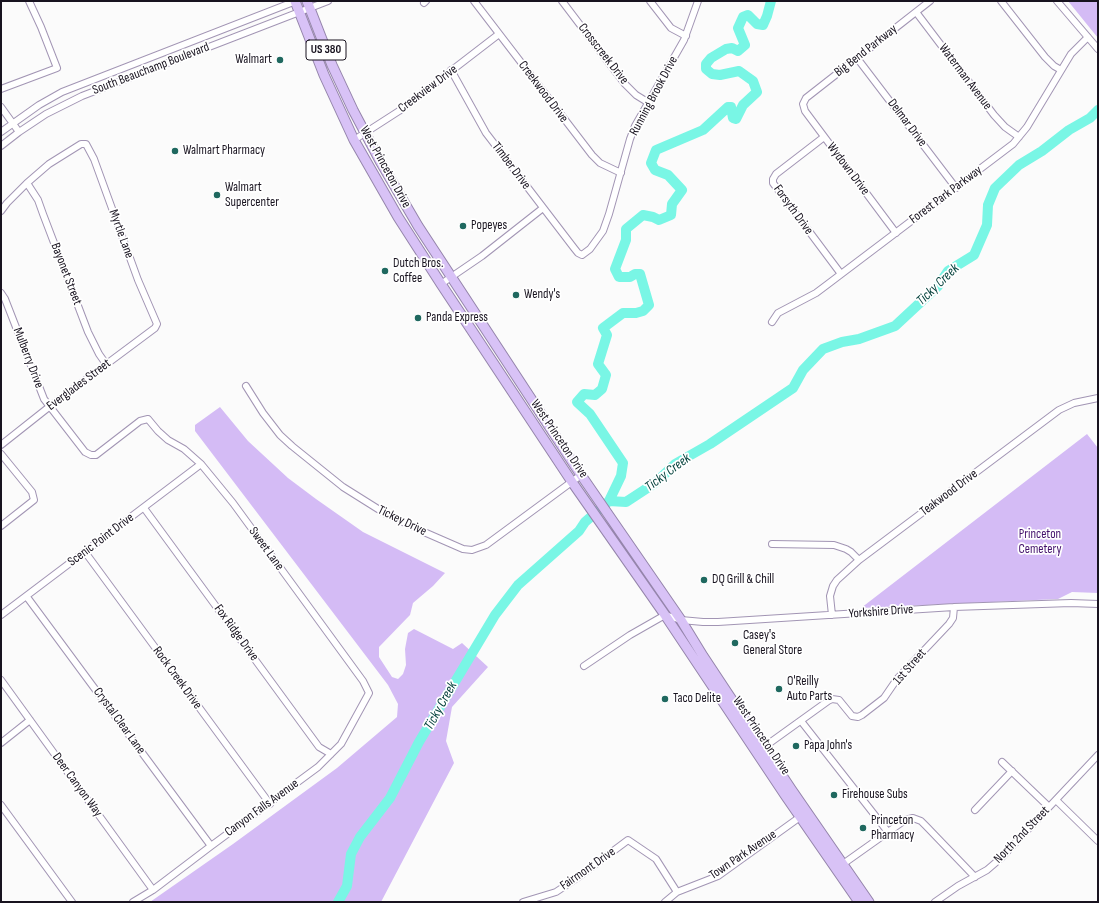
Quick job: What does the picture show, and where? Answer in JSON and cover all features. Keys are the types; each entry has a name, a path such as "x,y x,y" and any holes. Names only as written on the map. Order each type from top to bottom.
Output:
{"highway":[{"name":"West Princeton Drive","path":"295,1 324,75 354,140 398,217 584,500 759,748 840,867"},
{"name":"West Princeton Drive","path":"309,5 332,65 365,134 418,226 581,475 681,620 800,817 840,867"},
{"name":"US 380","path":"840,867 859,902"},
{"name":"US 380","path":"840,867 869,902"}],"street":[{"path":"1,89 57,68 29,1"},
{"name":"South Beauchamp Boulevard","path":"1,132 54,96 295,1"},
{"name":"South Beauchamp Boulevard","path":"1,146 19,132 53,110 82,96 114,82 299,12 309,5 328,1"},
{"name":"Creekwood Drive","path":"474,1 592,155 600,163 621,173"},
{"name":"Crosscreek Drive","path":"562,1 625,84 649,103"},
{"path":"650,1 671,28 686,36"},
{"name":"Running Brook Drive","path":"582,255 590,250 603,230 635,126 686,36 698,1"},
{"name":"Big Bend Parkway","path":"803,104 806,98 930,1"},
{"path":"1001,1 1045,57 1054,66 1062,70"},
{"path":"1057,1 1098,49"},
{"name":"Waterman Avenue","path":"916,12 994,115 1019,137"},
{"name":"Creekview Drive","path":"354,140 399,111 499,34"},
{"name":"Forest Park Parkway","path":"772,322 778,314 816,293 1006,150 1027,127 1071,54 1088,37"},
{"path":"178,47 182,57"},
{"name":"Delmar Drive","path":"857,58 956,188"},
{"name":"Timber Drive","path":"451,70 486,133 578,254 582,255"},
{"path":"111,73 114,82"},
{"name":"Wydown Drive","path":"803,104 805,111 896,233"},
{"path":"1,107 19,132"},
{"name":"Forsyth Drive","path":"824,137 776,174 773,179 773,183 842,274"},
{"name":"Myrtle Lane","path":"27,183 49,164 81,144 86,144 94,159 138,280 157,324"},
{"path":"1,211 27,183"},
{"name":"Bayonet Street","path":"27,183 38,200 44,214 88,332 106,364"},
{"path":"441,284 482,256 543,208"},
{"name":"Mulberry Drive","path":"1,292 44,399 84,452 91,455 96,454 140,421 148,419"},
{"name":"Everglades Street","path":"1,446 49,407 155,328 157,324"},
{"name":"Tickey Drive","path":"246,386 262,413 280,435 343,488 386,514 463,549 472,550 486,544 581,475"},
{"name":"Teakwood Drive","path":"832,615 830,596 833,586 837,580 859,560 1053,414 1074,403 1098,398"},
{"name":"Sweet Lane","path":"148,419 168,440 184,449 201,464 247,523 363,681 369,693"},
{"path":"1,454 32,492 34,500 1,526"},
{"name":"Scenic Point Drive","path":"1,615 27,597 201,464"},
{"name":"Fox Ridge Drive","path":"144,508 319,747 331,754"},
{"path":"772,544 840,546 851,552 859,560"},
{"name":"Rock Creek Drive","path":"84,552 270,804"},
{"name":"Crystal Clear Lane","path":"27,597 210,846"},
{"name":"Yorkshire Drive","path":"665,615 681,620 703,622 954,607 1070,603 1097,604"},
{"name":"1st Street","path":"801,721 828,700 836,699 843,704 852,716 855,717 862,715 884,698 897,679 951,621 953,618 954,607"},
{"path":"584,666 630,635 665,615"},
{"name":"Deer Canyon Way","path":"1,680 153,890"},
{"name":"Canyon Falls Avenue","path":"133,902 153,890 210,846 270,804 318,767 341,744 369,693"},
{"path":"1,743 30,720"},
{"path":"759,748 801,721 888,832"},
{"name":"North 2nd Street","path":"935,902 958,886 975,877 1001,858 1098,755"},
{"path":"1002,762 1049,807"},
{"path":"975,810 1012,770"},
{"path":"1056,800 1098,841"},
{"path":"1,805 72,902"},
{"name":"Town Park Avenue","path":"665,902 677,892 718,876 800,817"},
{"path":"840,867 905,820 913,818 921,821 975,877"},
{"name":"Fairmont Drive","path":"524,902 556,892 628,840 656,859 677,892"}],"green space":[{"path":"1068,1 1098,1 1098,38"},
{"path":"220,407 248,441 288,478 316,499 363,532 445,573 433,586 413,603 410,615 379,647 379,657 392,677 398,679 403,674 406,665 405,649 408,633 414,629 453,649 462,643 488,667 452,707 446,741 454,763 381,902 150,902 337,768 397,717 398,704 388,685 195,431 195,425"},
{"name":"Princeton Cemetery","path":"1087,434 1098,448 1098,593 1072,592 1058,599 861,608"}],"waterway":[{"path":"338,902 347,886 351,854 360,837 390,798 419,742 495,615 518,585 579,531 585,522 609,501 621,476 623,463 590,414 577,402 584,394 595,395 602,389 606,375 598,364 607,335 603,328 623,313 636,313 643,311 649,305 640,274 635,274 630,277 619,277 615,269 626,240 626,229 643,215 659,220 671,215 672,204 682,190 668,175 655,170 651,163 656,150 703,130 728,107 731,107 733,118 736,119 743,105 757,92 753,81 739,71 720,75 712,74 706,69 706,64 711,58 726,49 732,48 738,51 745,45 738,28 743,17 748,15 757,24 763,25 771,1"},
{"name":"Ticky Creek","path":"609,501 626,502 655,483 675,464 710,444 793,388 803,370 823,349 842,342 859,339 895,326 938,286 948,271 974,255 987,225 988,205 995,188 1019,165 1042,151 1069,130 1090,118 1098,110"}],"place":[{"name":"Walmart","path":"280,60"},
{"name":"Walmart Pharmacy","path":"175,151"},
{"name":"Walmart Supercenter","path":"217,195"},
{"name":"Popeyes","path":"463,226"},
{"name":"Dutch Bros. Coffee","path":"385,271"},
{"name":"Wendy's","path":"516,295"},
{"name":"Panda Express","path":"418,318"},
{"name":"DQ Grill & Chill","path":"704,580"},
{"name":"Casey's General Store","path":"735,643"},
{"name":"O'Reilly Auto Parts","path":"779,689"},
{"name":"Taco Delite","path":"665,699"},
{"name":"Papa John's","path":"796,746"},
{"name":"Firehouse Subs","path":"834,795"},
{"name":"Princeton Pharmacy","path":"863,828"}]}
